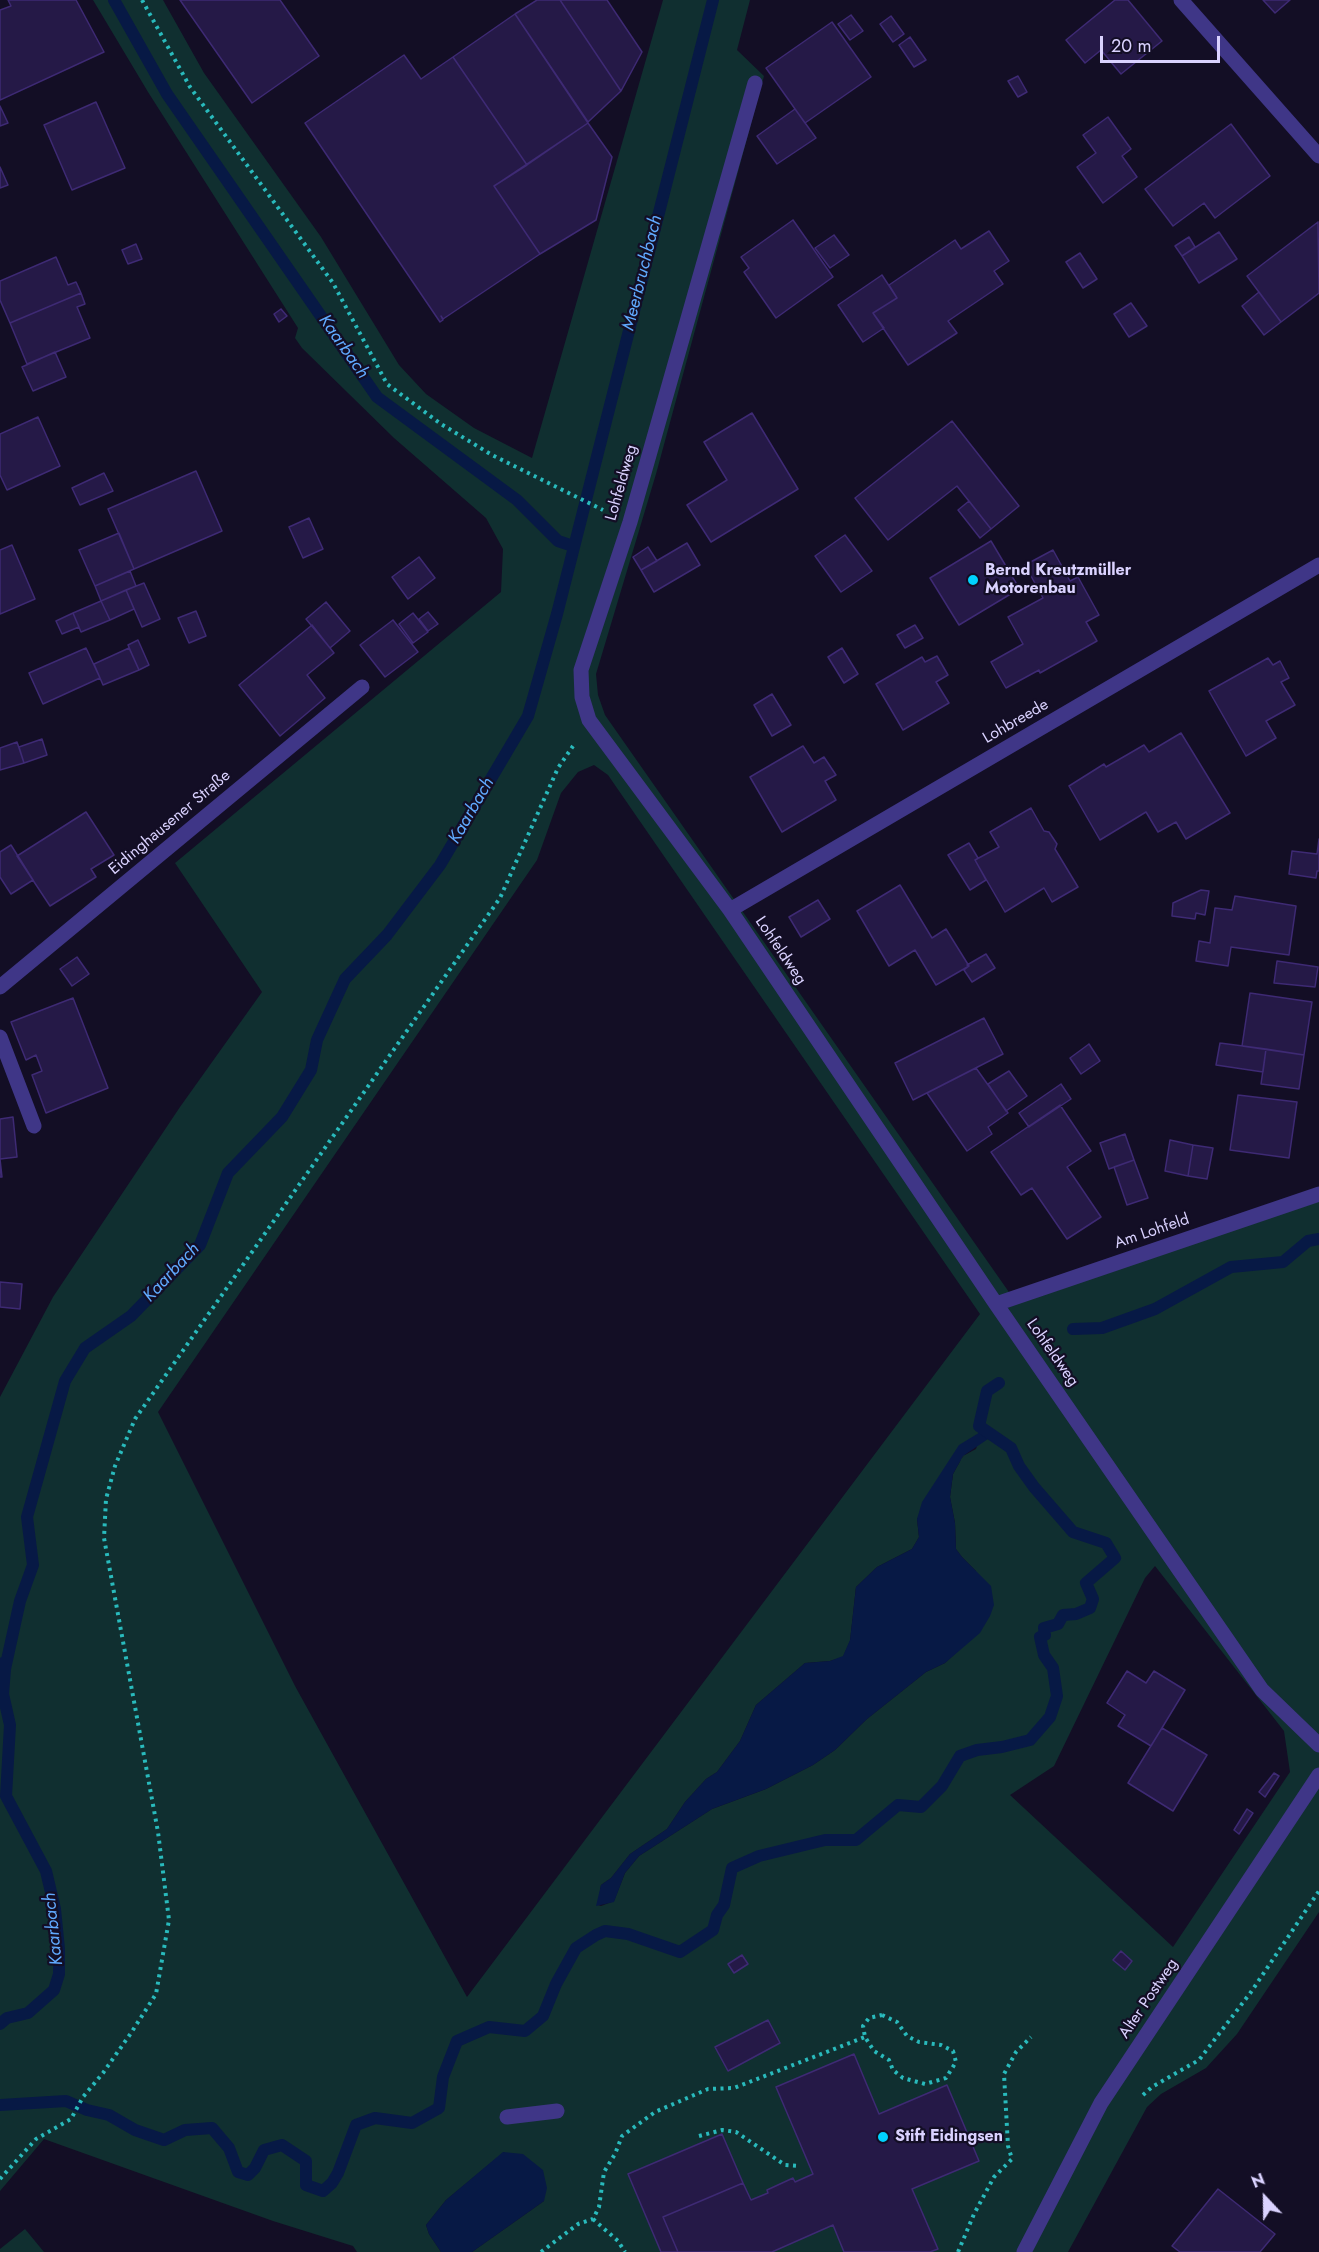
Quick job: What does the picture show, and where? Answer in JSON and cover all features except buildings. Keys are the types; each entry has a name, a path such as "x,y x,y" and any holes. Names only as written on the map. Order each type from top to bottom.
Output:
{"street":[{"path":"1181,0 1319,156"},
{"name":"Lohfeldweg","path":"755,82 630,522 581,670 582,697 589,720 730,910 996,1304 1262,1690 1319,1745"},
{"name":"Lohbreede","path":"730,910 1319,565"},
{"name":"Eidinghausener Straße","path":"0,987 362,687"},
{"path":"0,1037 34,1126"},
{"name":"Am Lohfeld","path":"996,1304 1319,1194"},
{"name":"Alter Postweg","path":"1024,2252 1101,2103 1319,1775"},
{"path":"507,2117 558,2111"}],"path":[{"path":"142,0 190,87 333,283 387,384 441,424 492,455 597,507"},
{"path":"0,2179 36,2139 71,2119 83,2097 103,2073 156,1994 169,1920 158,1832 104,1538 106,1499 115,1466 135,1419 500,898 558,768 589,720"},
{"path":"1140,2098 1152,2087 1199,2060 1251,1992 1319,1891"},
{"path":"882,2015 897,2022 907,2036 919,2042 941,2045 954,2051 957,2062 946,2078 926,2084 903,2078 893,2070 889,2060 874,2051 865,2037 863,2026 869,2018 882,2015"},
{"path":"541,2252 578,2224 592,2219 599,2207 604,2172 622,2136 655,2112 708,2089 734,2088 865,2037"},
{"path":"958,2252 974,2214 994,2177 1012,2159 1007,2135 1004,2074 1016,2052 1031,2037"},
{"path":"699,2136 722,2130 735,2132 785,2165 798,2166"},
{"path":"592,2219 618,2241 626,2252"}],"green space":[{"path":"93,0 163,0 204,73 321,237 399,365 426,394 474,428 532,458 663,0 750,0 737,50 764,76 656,474 596,674 598,695 605,715 1011,1295 1319,1192 1319,1912 1237,2034 1206,2068 1161,2094 1147,2107 1068,2252 472,2252 544,2201 504,2152 446,2200 426,2225 441,2252 357,2252 353,2246 273,2221 44,2139 0,2191 0,1397 53,1297 180,1107 262,992 175,863 501,592 503,549 486,518 394,438 302,348 295,338 298,328 148,92","holes":["594,765 608,775 980,1314 467,1997 295,1686 158,1412 537,860 561,793 578,772","982,1431 976,1449 964,1456","961,1459 953,1474 950,1497 955,1523 956,1549 976,1571 962,1647 945,1663 926,1672 867,1719 835,1750 813,1765 766,1789 712,1809 639,1856 625,1873 614,1901 598,1905 601,1885 611,1878 630,1854 667,1829 685,1802 706,1779 717,1772 740,1741 756,1705 805,1663 830,1661 843,1657 850,1641 856,1587 877,1567 912,1549 919,1537 917,1519","1155,1566 1284,1731 1290,1772 1173,1947 1010,1795 1054,1766 1145,1578"]},
{"path":"25,2229 44,2252 0,2252 0,2249"}],"water":[{"path":"982,1431 991,1437 963,1456 953,1474 950,1497 955,1523 956,1549 991,1586 994,1605 980,1633 945,1663 926,1672 867,1719 835,1750 813,1765 766,1789 712,1809 639,1856 625,1873 614,1902 596,1906 601,1885 611,1878 630,1854 667,1829 685,1802 706,1779 717,1772 740,1741 756,1705 805,1663 830,1661 843,1656 850,1640 856,1587 877,1567 912,1549 919,1537 917,1519 922,1502 959,1445"},
{"path":"503,2152 523,2154 543,2170 547,2188 544,2201 472,2252 441,2252 426,2225 446,2200"}],"waterway":[{"name":"Kaarbach","path":"114,0 167,94 377,397 517,500 558,541 573,546"},
{"name":"Kaarbach","path":"5,1669 20,1601 33,1565 27,1517 65,1381 85,1348 131,1316 200,1245 228,1173 282,1117 311,1070 317,1040 345,979 387,935 440,865 528,716 557,614 713,0"},
{"path":"1073,1329 1102,1328 1155,1309 1231,1267 1283,1262 1308,1241 1319,1239"},
{"path":"0,2105 66,2101 87,2110 109,2115 135,2130 164,2140 185,2130 212,2128 229,2148 238,2172 248,2175 255,2168 264,2150 282,2145 306,2161 306,2185 323,2191 338,2173 356,2125 375,2118 412,2123 439,2108 443,2077 457,2041 489,2027 525,2031 543,2016 556,1984 576,1948 596,1935 605,1931 628,1934 680,1952 713,1930 717,1915 724,1905 732,1868 759,1856 825,1840 856,1840 898,1805 921,1807 942,1786 960,1756 977,1750 1030,1740 1050,1717 1057,1696 1053,1668 1044,1655 1040,1637 1045,1635 1044,1628 1058,1624 1063,1615 1076,1614 1090,1608 1093,1599 1086,1583 1115,1558 1106,1543 1073,1532 1034,1487 1019,1466 1011,1448 979,1426 987,1391 999,1383"},
{"name":"Kaarbach","path":"0,2024 7,2018 28,2013 54,1990 59,1974 55,1909 46,1871 6,1796 10,1725 3,1694 5,1669 3,1663"}],"place":[{"name":"Bernd Kreutzmüller Motorenbau","path":"973,580"},
{"name":"Stift Eidingsen","path":"883,2137"}],"water label":[{"name":"Meerbruchbach","path":"643,273"}]}
